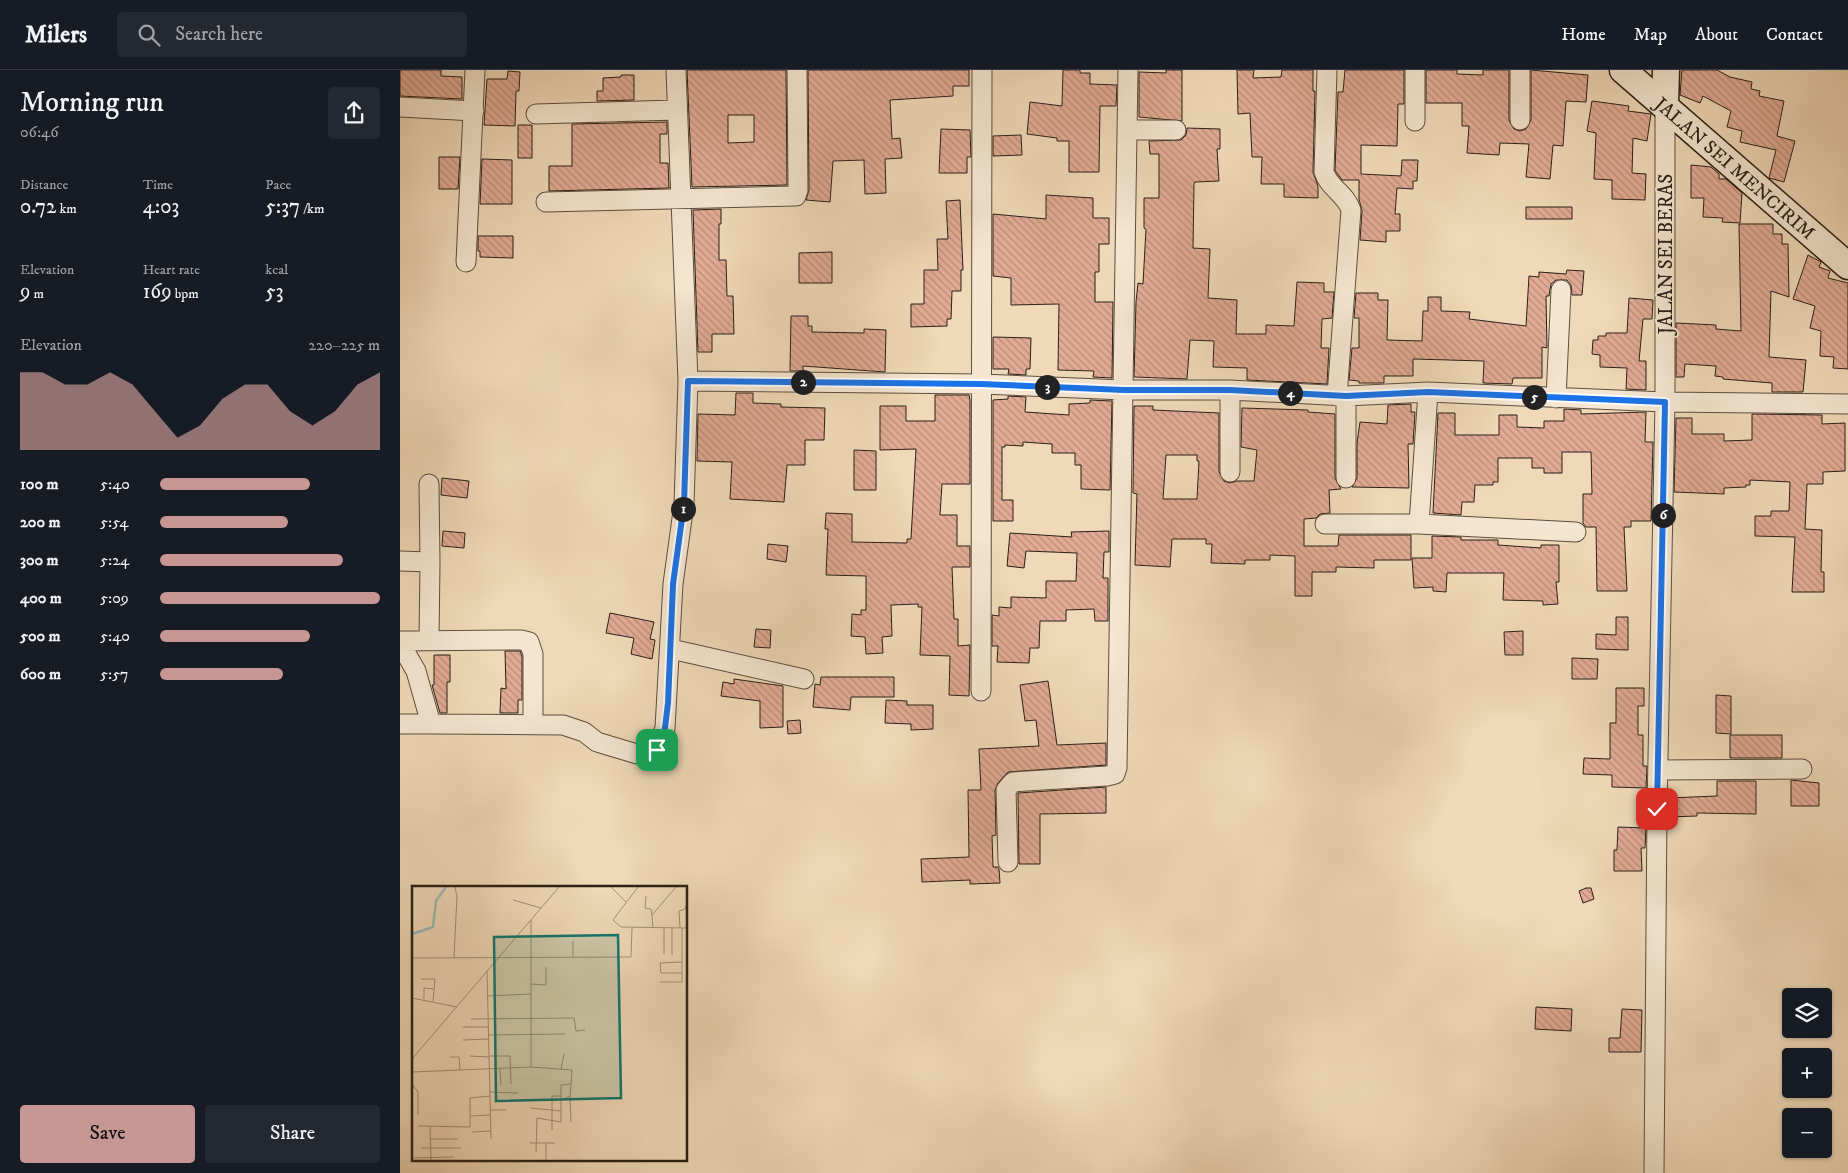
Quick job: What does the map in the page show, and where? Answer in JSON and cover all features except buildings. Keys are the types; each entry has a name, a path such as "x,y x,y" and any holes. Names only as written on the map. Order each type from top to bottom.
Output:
{"street":[{"path":"466,262 476,70"},
{"path":"400,724 533,723 574,727 597,742 637,754 648,754 657,750 665,728 671,650 673,584 684,504 688,381 676,110 676,70"},
{"path":"546,202 680,197 792,197 798,194 797,70"},
{"path":"980,691 982,70"},
{"path":"1008,862 1006,790 1008,785 1013,782 1107,776 1115,774 1117,768 1128,70"},
{"path":"1327,70 1324,172 1327,182 1348,202 1351,210 1341,396 1346,478"},
{"path":"1414,70 1415,121"},
{"path":"1520,70 1520,120"},
{"name":"JALAN SEI MENCIRIM","path":"1623,70 1848,266"},
{"path":"1665,105 1666,70"},
{"name":"JALAN SEI BERAS","path":"1654,1173 1658,770 1665,402 1665,105"},
{"path":"400,107 474,111"},
{"path":"536,114 676,110"},
{"path":"1127,130 1176,130"},
{"path":"1556,398 1561,290"},
{"path":"688,381 981,384 1124,390 1230,390 1341,396 1428,392 1665,402 1848,404"},
{"path":"1230,390 1230,472"},
{"path":"1419,524 1428,392"},
{"path":"429,484 429,640"},
{"path":"1325,524 1419,524 1576,532"},
{"path":"400,561 430,562"},
{"path":"431,724 416,671 400,642 429,640 520,640 529,642 533,654 533,723"},
{"path":"671,650 804,679"},
{"path":"1658,770 1802,769"}],"route":[{"path":"657,750 665,728 668,703 673,584 684,504 688,381 981,384 1124,390 1230,390 1346,396 1428,392 1665,402 1657,809"}]}
